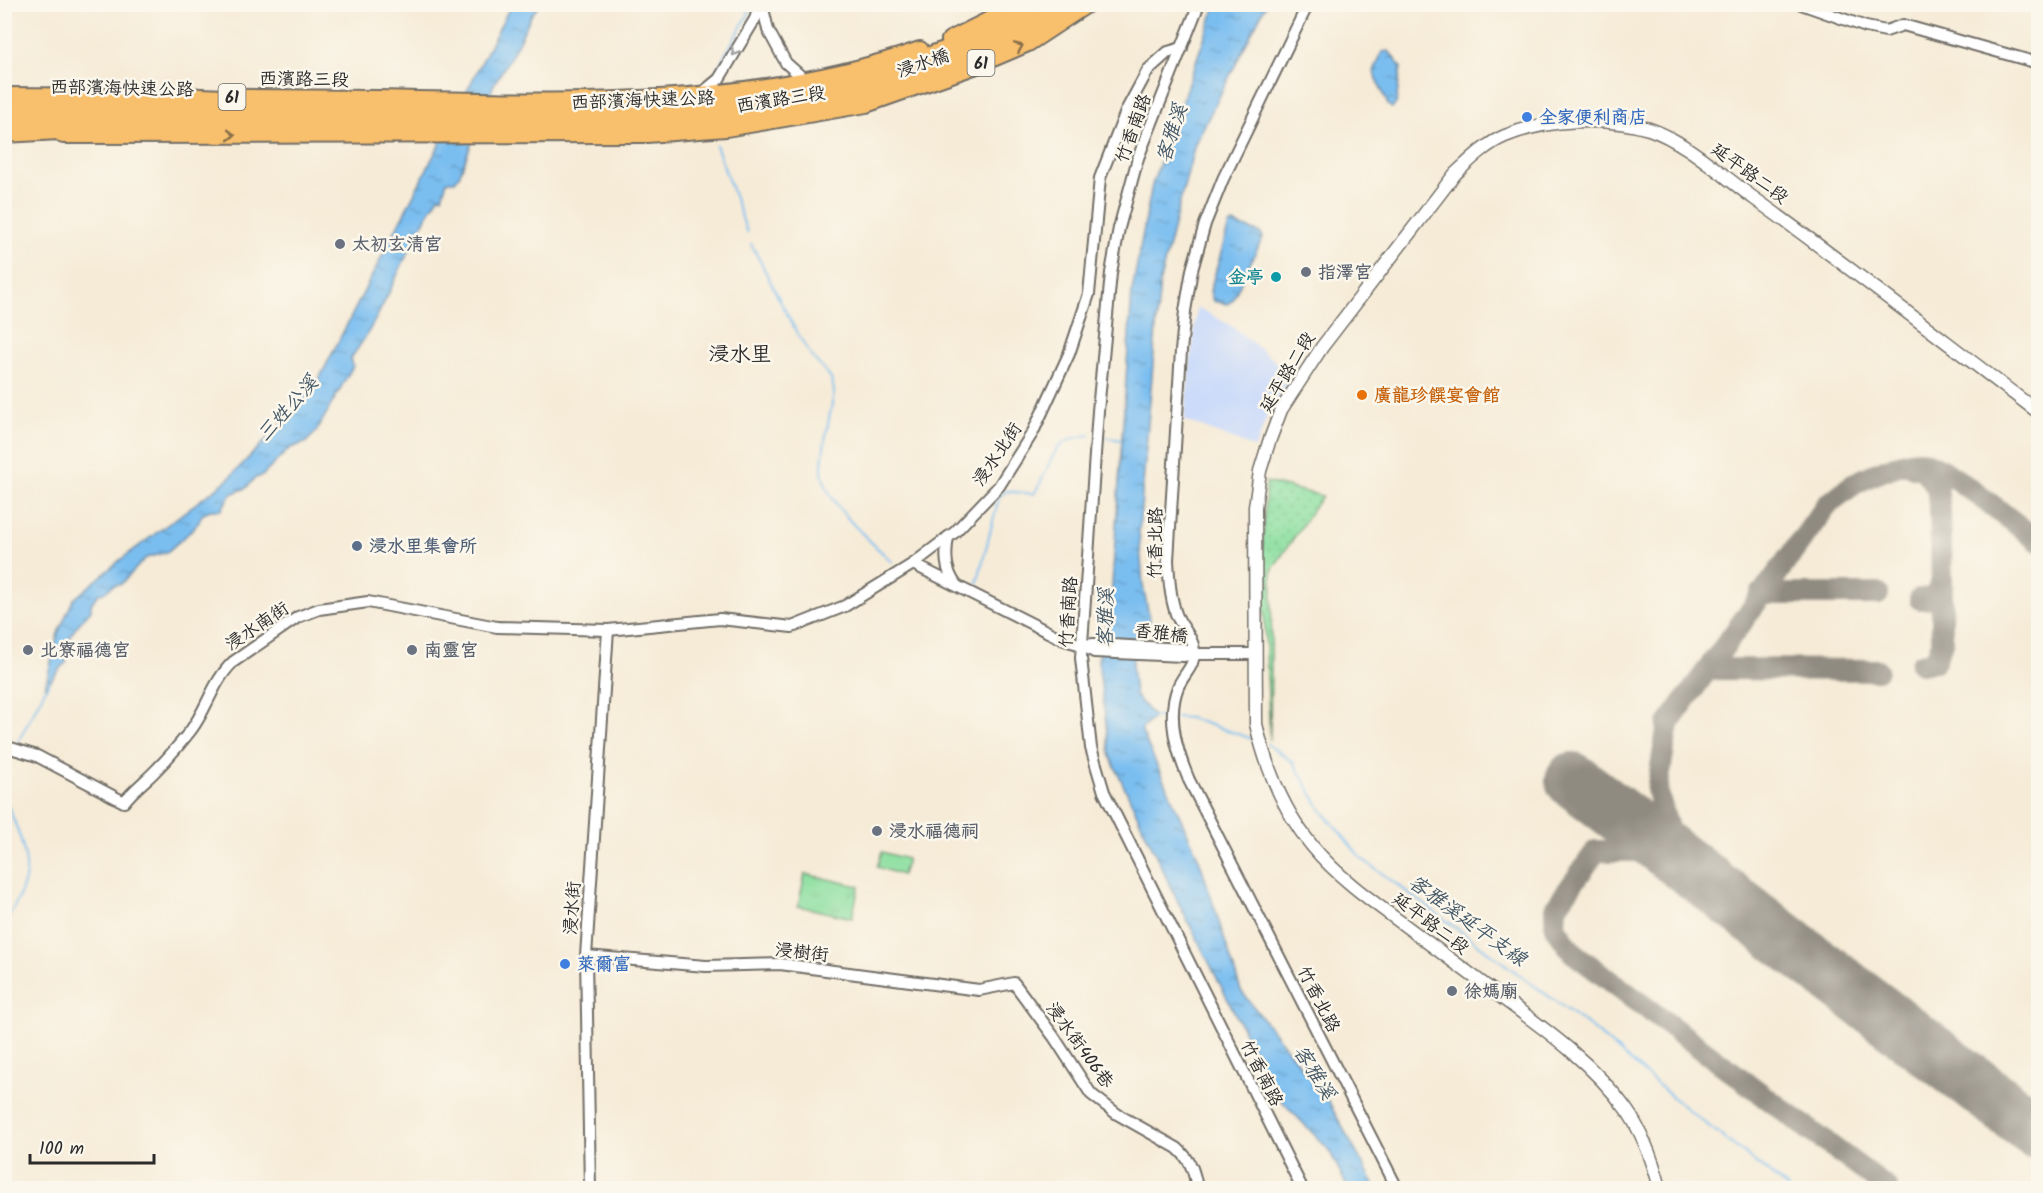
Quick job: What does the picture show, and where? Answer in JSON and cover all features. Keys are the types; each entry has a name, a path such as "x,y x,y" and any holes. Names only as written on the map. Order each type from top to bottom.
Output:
{"main road":[{"name":"浸水橋","path":"861,86 904,56 956,38 1022,4"},
{"name":"浸水橋","path":"861,86 1017,20 1045,4"},
{"name":"浸水橋","path":"861,86 917,74 1022,32 1069,4"},
{"name":"浸水橋","path":"861,86 974,66 1028,43 1087,4"},
{"name":"西濱路三段","path":"4,96 187,96 451,117 513,102 580,101 702,94 760,88 804,79 861,86"},
{"name":"西濱路三段","path":"493,123 648,134 715,129 792,118 861,86"},
{"name":"西部濱海快速公路","path":"493,123 685,109 861,86"},
{"path":"187,96 372,110"},
{"name":"西部濱海快速公路","path":"4,106 372,110 451,117"},
{"name":"西部濱海快速公路","path":"4,119 233,121 451,117"},
{"name":"61","path":"4,134 451,117 493,123"},
{"name":"61","path":"451,117 493,123"},
{"path":"4,134 233,121"}],"street":[{"path":"761,4 768,30 786,63 804,79"},
{"path":"702,94 719,79 755,19 761,4"},
{"name":"竹香南路","path":"1199,4 1138,158 1119,228 1111,273 1098,411 1081,658 1090,748 1104,792 1302,1188"},
{"name":"竹香北路","path":"1308,4 1222,179 1205,224 1192,270 1181,351 1168,560 1171,593 1176,613 1193,643 1194,654 1192,667 1183,677 1178,688 1173,707 1174,728 1182,763 1189,780 1397,1188"},
{"path":"1801,4 1866,27 1886,31 1904,25 2038,63"},
{"name":"浸水北街","path":"608,630 720,619 792,627 845,606 913,564 948,537 999,486 1034,432 1068,354 1089,294 1100,177 1127,109 1148,70 1168,52 1182,48"},
{"name":"延平路二段","path":"1660,1188 1652,1158 1628,1111 1605,1084 1571,1051 1335,870 1312,846 1288,809 1264,757 1256,724 1255,507 1260,471 1281,410 1322,347 1455,174 1474,156 1504,136 1542,126 1586,121 1621,123 1650,130 1682,146 1802,232 2038,412"},
{"path":"948,537 945,551 949,576 956,585"},
{"name":"香雅橋","path":"913,564 1064,640 1094,648 1194,654"},
{"name":"浸水南街","path":"4,746 37,756 124,802 134,788 174,752 193,728 224,670 298,617 319,609 368,602 497,627 608,630"},
{"name":"浸水街","path":"590,1188 586,957 608,630"},
{"path":"1194,654 1255,654"},
{"name":"浸樹街","path":"586,957 706,966 780,964 979,990 1014,983"},
{"name":"浸水街406巷","path":"1014,983 1054,1037 1091,1094 1126,1119 1186,1155 1194,1171 1197,1188"}],"shaded area":[{"path":"1197,307 1233,327 1293,376 1267,416 1255,448 1184,420"}],"green space":[{"path":"1266,482 1322,496 1272,570 1270,740 1262,563"},
{"path":"882,852 907,859 902,875 877,867"},
{"path":"805,874 859,886 852,918 798,906"}],"water":[{"name":"三姓公溪","path":"511,5 539,5 494,84 459,176 455,181 447,181 442,197 439,197 427,217 386,299 351,358 353,366 316,432 305,443 290,448 262,476 255,478 246,488 231,494 221,510 210,510 201,516 191,531 167,552 146,558 121,584 114,585 97,595 91,604 91,610 72,634 66,663 45,687 58,633 73,600 120,560 226,481 286,419 318,381"},
{"name":"客雅溪","path":"1216,5 1266,5 1195,144 1160,280 1139,532 1143,586 1151,626 1138,629 1132,664 1135,695 1154,717 1141,730 1199,859 1241,991 1327,1099 1376,1188 1348,1188 1329,1150 1277,1096 1172,890 1110,756 1098,660 1110,614 1132,291 1152,185"},
{"path":"1389,51 1401,67 1396,104 1392,108 1388,105 1374,72 1382,52"},
{"path":"1233,223 1260,233 1263,237 1232,301 1227,304 1213,301 1210,291 1229,225"}],"waterway":[{"path":"715,73 749,13 748,4"},
{"path":"716,145 747,232"},
{"path":"751,244 787,315 833,386 834,393 822,467 829,493 848,519 892,562"},
{"path":"977,584 999,497 1006,491 1034,494 1053,455 1059,448 1076,437 1090,435"},
{"path":"1103,437 1121,440"},
{"name":"三姓公溪","path":"16,746 49,682"},
{"name":"客雅溪延平支線","path":"1151,717 1170,717"},
{"name":"客雅溪延平支線","path":"1175,717 1189,718 1256,740"},
{"name":"客雅溪延平支線","path":"1267,744 1293,762 1320,808 1361,858 1593,1029 1677,1101 1788,1188"},
{"name":"三姓公溪","path":"4,773 6,762 12,753"},
{"name":"三姓公溪","path":"4,798 26,860 25,880 14,908 4,923"}],"taxiway":[{"path":"1677,859 1657,790 1668,724 1827,505 1852,485 1870,476 1897,465 1921,461 1931,464 1962,483 2038,541"},
{"path":"1913,467 1924,470 1937,487 1940,511 1942,581 1934,598 1920,599"},
{"path":"1921,664 1935,661 1942,643 1942,583"},
{"path":"1761,594 1878,594"},
{"path":"1708,669 1877,670"},
{"path":"1677,859 1654,851 1596,851 1556,907 1555,927 1572,952 1887,1188"}],"runway":[{"path":"1573,780 2038,1132"}],"place":[{"name":"全家便利商店","path":"1527,117"},
{"name":"太初玄清宮","path":"340,244"},
{"name":"指澤宮","path":"1306,272"},
{"name":"金亭","path":"1276,277"},
{"name":"廣龍珍饌宴會館","path":"1362,395"},
{"name":"浸水里集會所","path":"357,546"},
{"name":"北寮福德宮","path":"28,650"},
{"name":"南靈宮","path":"412,650"},
{"name":"浸水福德祠","path":"877,831"},
{"name":"萊爾富","path":"565,964"},
{"name":"徐媽廟","path":"1452,991"}],"district":[{"name":"浸水里","path":"740,354"}]}
